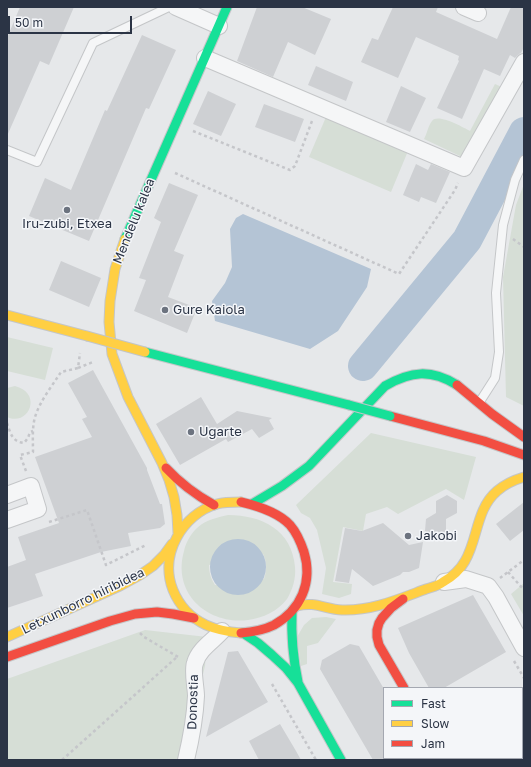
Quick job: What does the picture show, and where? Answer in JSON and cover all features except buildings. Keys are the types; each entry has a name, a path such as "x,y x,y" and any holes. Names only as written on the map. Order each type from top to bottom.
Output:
{"main road":[{"name":"Mendelu kalea","path":"178,533 174,497 169,480 128,397 114,363 110,338 110,301 114,269 124,241 227,7"},
{"path":"7,315 484,441 524,455"},
{"path":"252,504 282,487 296,477 309,466 385,386 405,375 427,373 438,375 448,380 524,437"},
{"name":"Mendelu kalea","path":"162,464 186,488 214,505"},
{"path":"294,609 303,604 314,604 347,610 362,609 404,599 444,582 458,570 465,561 480,516 488,500 505,484 515,479 524,477"},
{"path":"234,502 252,504 279,516 290,525 298,535 305,552 308,574 303,597 285,618 265,629 243,633 222,631 204,624 194,618 178,602 170,579 168,567 170,555 173,543 178,533 192,516 214,505 234,502"},
{"name":"Letxunborro hiribidea","path":"7,637 113,589 140,575 153,566 173,543"},
{"path":"403,687 379,645 377,632 384,615 404,599"},
{"path":"294,609 291,630 294,665 298,683"},
{"name":"Letxunborro hiribidea","path":"7,657 131,615 152,612 194,618"},
{"path":"243,633 272,655 286,668 298,683 342,760"}],"street":[{"path":"176,7 219,26"},
{"path":"205,58 464,168 524,62"},
{"path":"7,495 31,486 38,509 7,520"},
{"path":"444,582 466,579 488,586 496,597 518,653"},
{"name":"Donostia","path":"186,760 191,739 196,695 194,663 201,650 222,631"}],"lane":[{"path":"7,150 37,162 93,43 169,7"},
{"path":"479,404 495,378 498,352 496,293 503,225 515,180 524,160"}],"path":[{"path":"192,131 290,170 295,166 318,106"},
{"path":"173,172 399,274 455,190 464,168"},
{"path":"78,368 80,352"},
{"path":"31,486 20,456 33,452 33,430 39,407 61,372 78,368 93,362"},
{"path":"7,423 14,440 19,443 24,443 30,432 33,430"},
{"path":"66,517 87,510 106,565 148,543"},
{"path":"508,572 524,590"},
{"path":"148,639 184,661 194,663"},
{"path":"518,653 524,678"},
{"path":"62,760 177,657"},
{"path":"271,682 316,760"}],"shaded area":[{"path":"495,84 504,88 464,156 460,156 424,139 432,121 435,119 445,120 470,131"},
{"path":"326,117 408,151 391,192 309,157"},
{"path":"524,184 524,406 506,397 503,277 516,205"},
{"path":"7,337 53,348 45,380 7,371"},
{"path":"15,386 24,390 29,395 31,402 27,413 15,419 7,417 7,388"},
{"path":"371,433 476,457 464,500 446,489 398,514 387,507 366,514 363,531 343,527 333,582 352,584 351,594 339,598 322,594 326,568 317,530 310,518 301,513 296,505"},
{"path":"228,515 252,518 273,527 288,543 293,554 295,567 294,583 287,599 275,610 259,618 233,620 219,617 207,611 196,603 188,593 183,580 182,566 184,551 190,536 202,524 211,519","holes":["263,554 266,566 264,579 215,585 211,578 209,565"]},
{"path":"524,583 524,616 511,594"},
{"path":"326,617 336,619 318,643 307,646 307,664 301,666 297,637 304,625 312,618"},
{"path":"145,630 207,637 205,666 182,760 7,760 7,679"}],"water":[{"path":"243,214 371,269 367,287 338,331 310,349 215,321 212,301 225,283 232,267 230,229 236,218"},
{"path":"232,539 244,539 254,543 262,551 266,561 266,573 262,583 254,591 244,595 232,595 222,591 214,583 210,573 210,561 214,551 222,543"}],"waterway":[{"path":"363,366 467,240 524,132"}],"traffic: fast":[{"path":"125,239 227,7"},
{"path":"145,352 349,405"},
{"path":"252,504 282,486 309,466 385,386 404,377 421,374 438,376 457,385"},
{"path":"349,405 390,416"},
{"path":"292,611 293,646 298,682"},
{"path":"243,633 272,655 286,668 298,683 341,760"}],"traffic: slow":[{"path":"125,239 115,269 110,301 109,322 112,354 128,397 162,463 169,480 174,497 178,533"},
{"path":"7,315 87,336"},
{"path":"87,336 145,352"},
{"path":"297,606 309,604 342,610 364,609 435,586 450,578 465,561 473,543 481,515 490,498 503,486 524,477"},
{"path":"241,502 226,502 217,504 204,509 193,517 184,526 177,538 169,563 169,577 173,590 179,601 191,615 210,627 241,633"},
{"path":"7,637 120,586 140,575 153,566 172,544"}],"traffic: jam":[{"path":"457,385 492,414 524,437"},
{"path":"390,416 484,441 524,455"},
{"path":"166,468 188,488 214,505"},
{"path":"241,502 274,513 290,525 297,535 303,549 307,574 306,584 298,603 283,619 266,628 241,633"},
{"path":"403,599 391,608 382,618 377,630 377,637 379,645 403,687"},
{"path":"7,657 110,621 135,614 157,612 194,618"}],"place":[{"name":"Iru-zubi, Etxea","path":"67,210"},
{"name":"Gure Kaiola","path":"165,310"},
{"name":"Ugarte","path":"191,432"},
{"name":"Jakobi","path":"408,536"}]}
